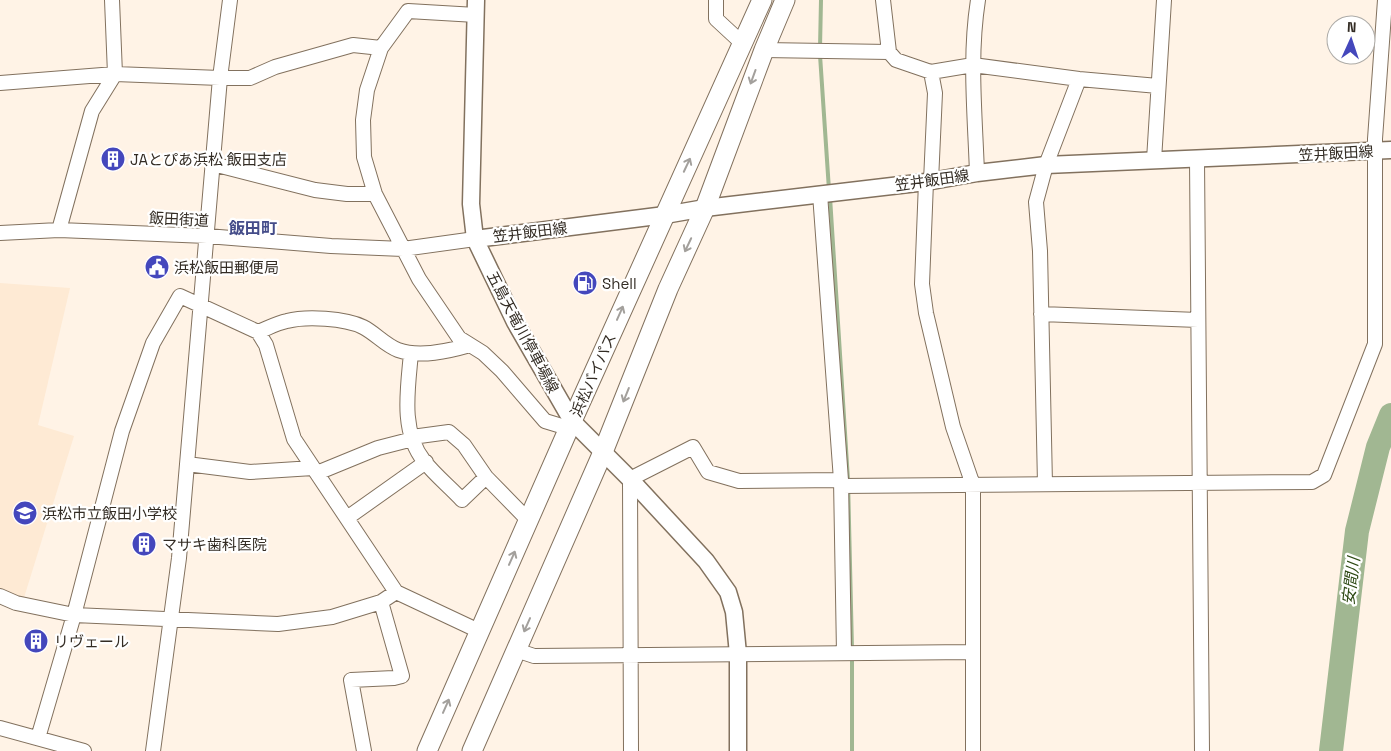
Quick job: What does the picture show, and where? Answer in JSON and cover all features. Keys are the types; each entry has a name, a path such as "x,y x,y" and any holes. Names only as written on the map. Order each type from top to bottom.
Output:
{"highway":[{"name":"浜松バイパス","path":"427,751 570,425 762,0"},
{"path":"472,751 603,452 668,289 705,208 764,50 785,0"}],"main road":[{"name":"五島天竜川停車場線","path":"476,7 471,204 475,238 515,322 570,425 603,452 630,479 706,562 728,592 734,612 738,654 738,751"},
{"name":"笠井飯田線","path":"475,238 1046,165 1383,151"}],"street":[{"path":"59,230 92,111 115,74 112,0"},
{"path":"154,751 179,558 220,78 230,0"},
{"path":"716,0 716,19 743,44"},
{"path":"883,0 889,52 896,60 931,72 973,65 1079,79 1158,86"},
{"path":"977,173 973,29 978,0"},
{"path":"1154,160 1164,0"},
{"path":"631,751 630,479 693,447 708,472 739,481 973,485 1312,482 1324,476 1375,344 1386,76 1386,0"},
{"path":"476,7 408,11 381,48 368,90 363,120 364,157 375,194 403,249 419,279 459,338 483,353 502,371 545,421 570,425"},
{"path":"0,83 115,74 250,78 275,67 353,45 381,48"},
{"path":"764,50 889,52"},
{"path":"931,72 935,93 922,284 926,313 953,427 973,485 972,751"},
{"path":"1045,484 1040,251 1036,202 1046,165 1079,79"},
{"path":"1198,160 1202,751"},
{"path":"213,164 315,190 347,194 375,194"},
{"path":"820,194 841,483 844,653"},
{"name":"飯田街道","path":"0,234 59,230 207,236 332,246 403,249 475,238"},
{"path":"38,738 74,615 122,431 153,344 180,296 258,332 266,345 294,439 396,592 479,631"},
{"path":"1041,314 1198,320"},
{"path":"258,332 288,320 313,318 339,320 362,326 398,350 411,353 452,350 470,345"},
{"path":"411,353 407,400 408,425 412,438 426,462 462,500 486,477"},
{"path":"187,464 250,472 315,471 412,438 449,432 464,445 486,477 528,520"},
{"path":"347,518 426,462"},
{"path":"0,596 16,603 74,615 278,624 332,617 381,602 396,592"},
{"path":"364,751 351,680 402,676 381,602"},
{"path":"516,650 534,656 972,652"},
{"path":"0,728 84,751"}],"shaded area":[{"name":"浜松市立飯田小学校","path":"0,283 70,288 38,425 74,436 23,601 0,589"}],"waterway":[{"path":"820,48 821,0"},
{"path":"820,55 829,190"},
{"path":"830,197 848,480 852,649"},
{"name":"安間川","path":"1331,751 1357,531 1378,447 1391,415"},
{"path":"852,656 852,751"}],"place":[{"name":"JAとぴあ浜松 飯田支店","path":"113,159"},
{"name":"浜松飯田郵便局","path":"157,267"},
{"name":"Shell","path":"585,283"},
{"name":"浜松市立飯田小学校","path":"25,513"},
{"name":"マサキ歯科医院","path":"144,544"},
{"name":"リヴェール","path":"36,641"}],"district":[{"name":"飯田町","path":"253,228"}]}
